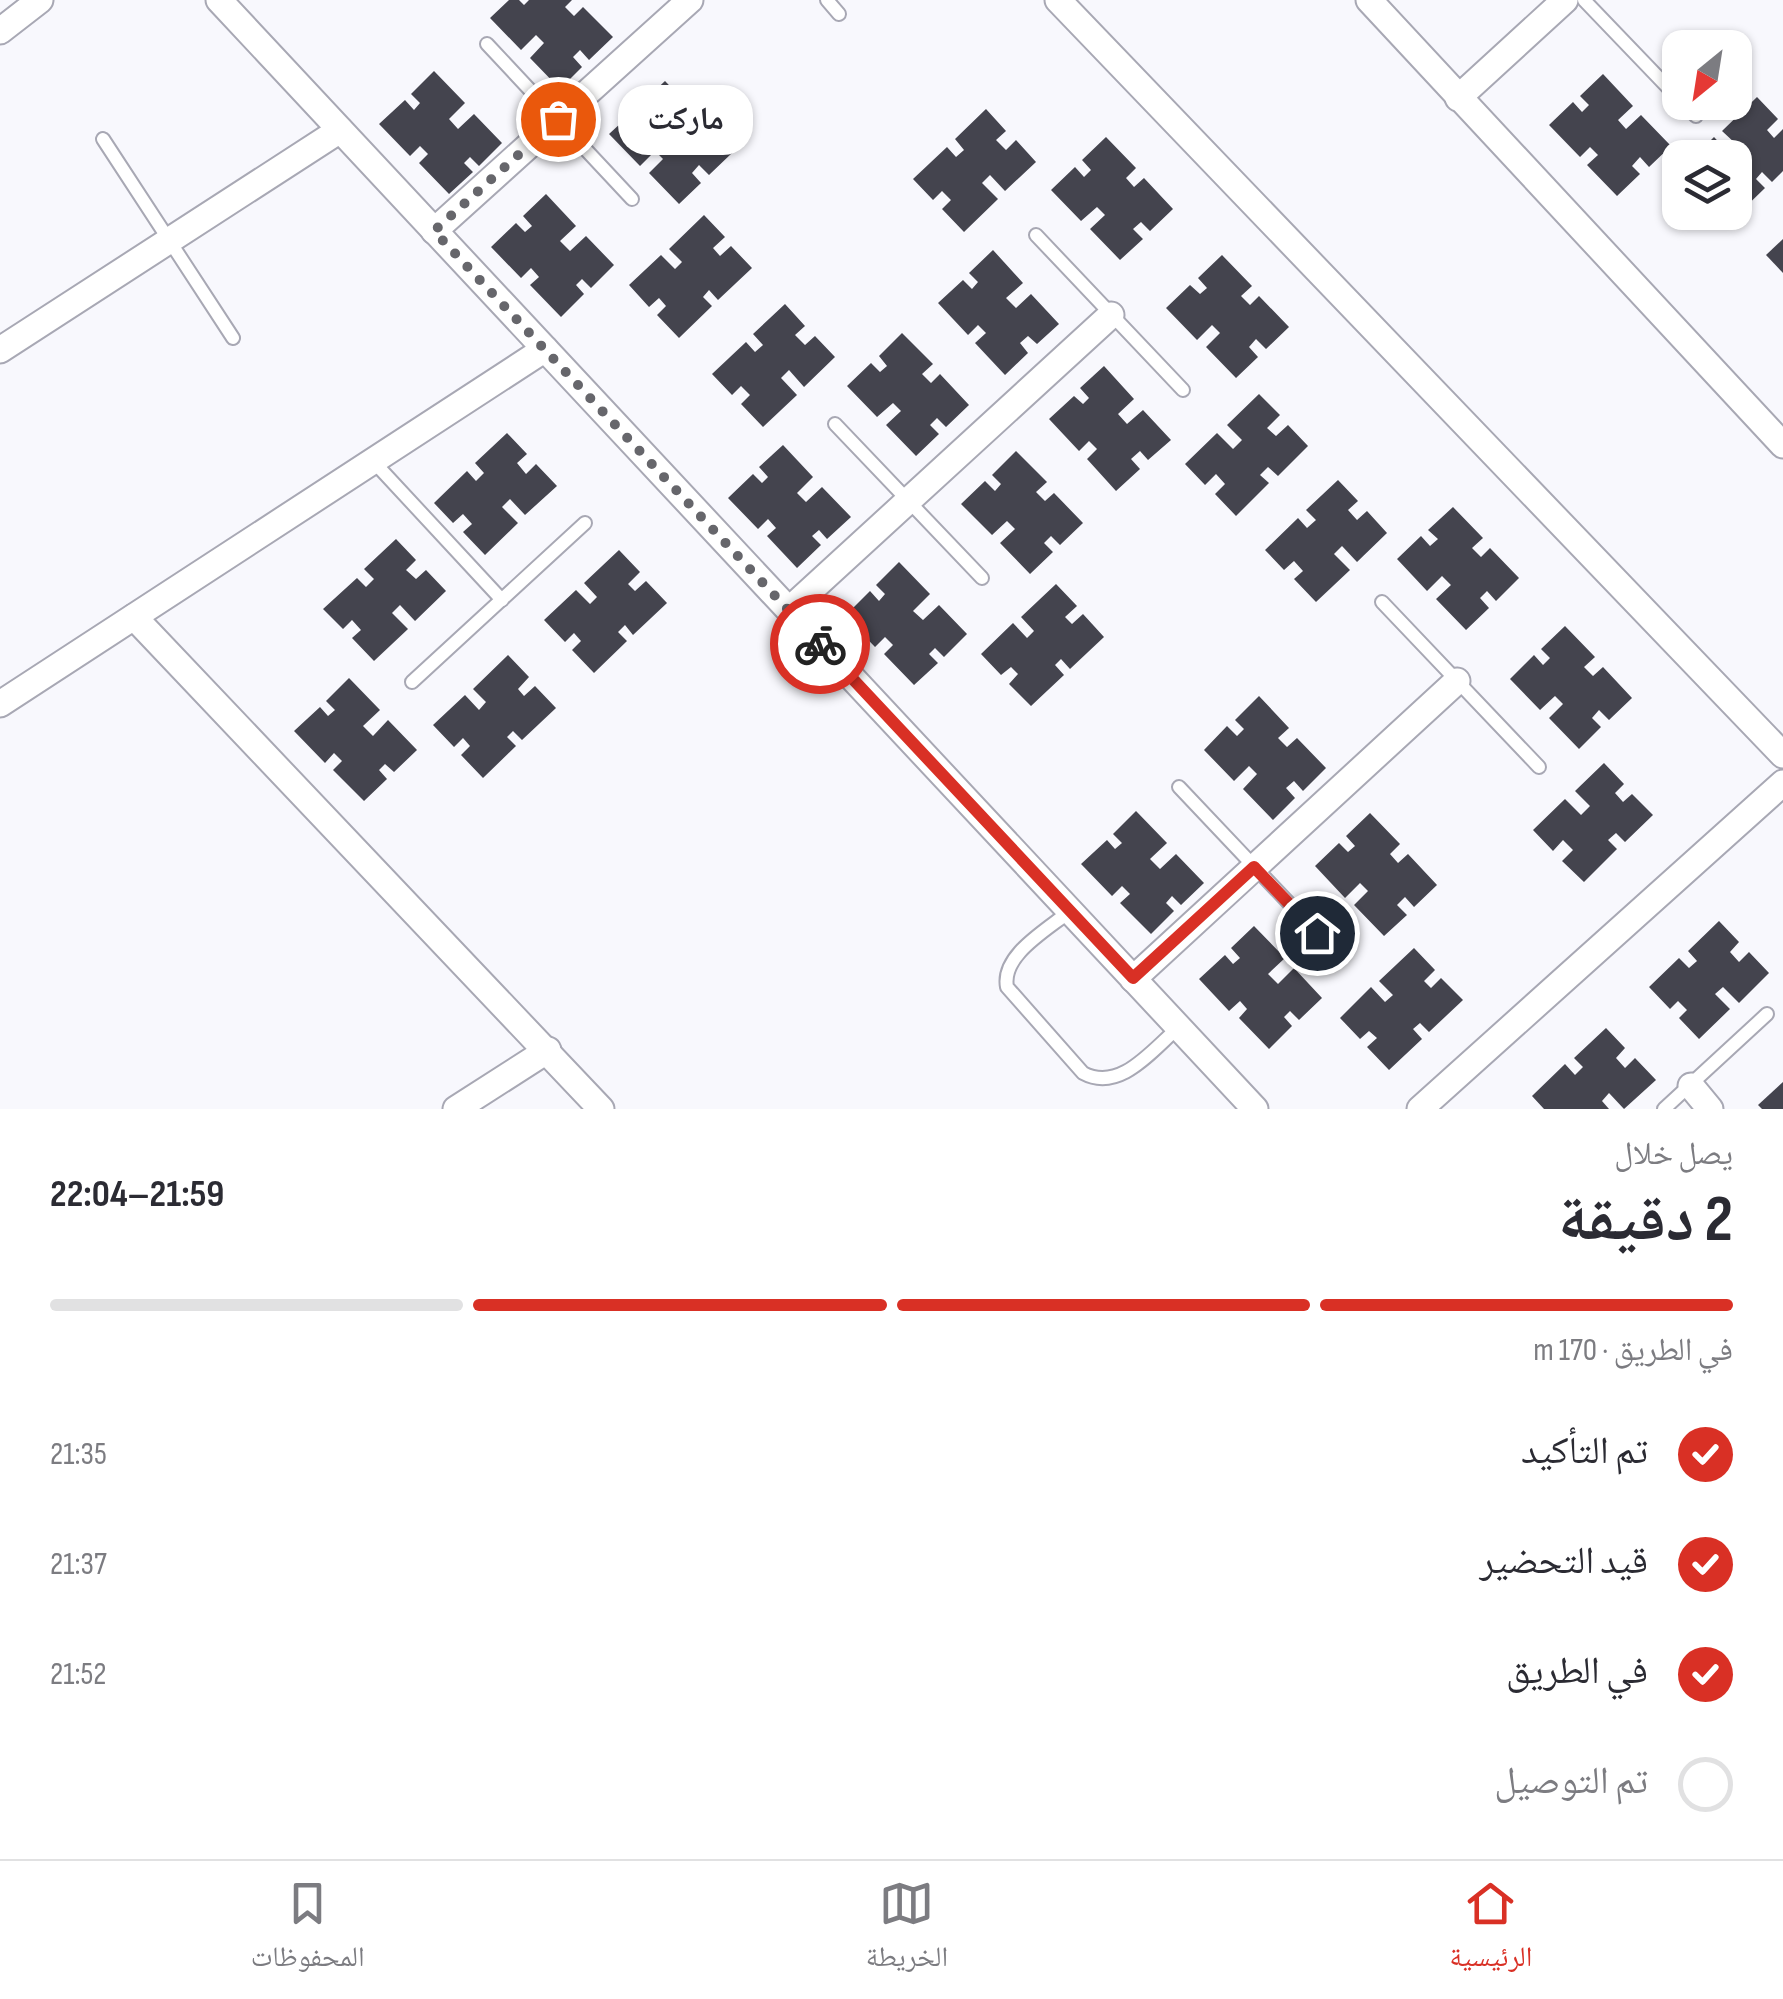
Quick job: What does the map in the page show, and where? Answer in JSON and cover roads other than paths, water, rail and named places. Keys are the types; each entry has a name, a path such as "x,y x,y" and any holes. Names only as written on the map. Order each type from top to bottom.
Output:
{"street":[{"path":"0,30 40,0"},
{"path":"218,0 1255,1109"},
{"path":"434,231 690,0"},
{"path":"1058,0 1783,755"},
{"path":"1369,0 1783,445"},
{"path":"1458,98 1565,0"},
{"path":"0,350 340,130"},
{"path":"789,610 1111,315"},
{"path":"0,704 544,349"},
{"path":"134,617 600,1109"},
{"path":"1133,978 1457,681"},
{"path":"1420,1109 1783,783"},
{"path":"456,1109 548,1050"},
{"path":"1690,1086 1710,1109"}],"lane":[{"path":"826,0 839,14"},
{"path":"1584,0 1662,81"},
{"path":"486,44 632,199"},
{"path":"102,139 233,338"},
{"path":"1036,235 1183,390"},
{"path":"835,424 982,578"},
{"path":"373,461 502,600"},
{"path":"412,682 585,522"},
{"path":"1382,602 1539,767"},
{"path":"1179,787 1338,956"},
{"path":"1070,911 1012,960 1005,980 1083,1074 1096,1080 1112,1080 1178,1028"},
{"path":"1664,1109 1767,1014"}],"place":[{"name":"ماركت","path":"558,119"}]}
